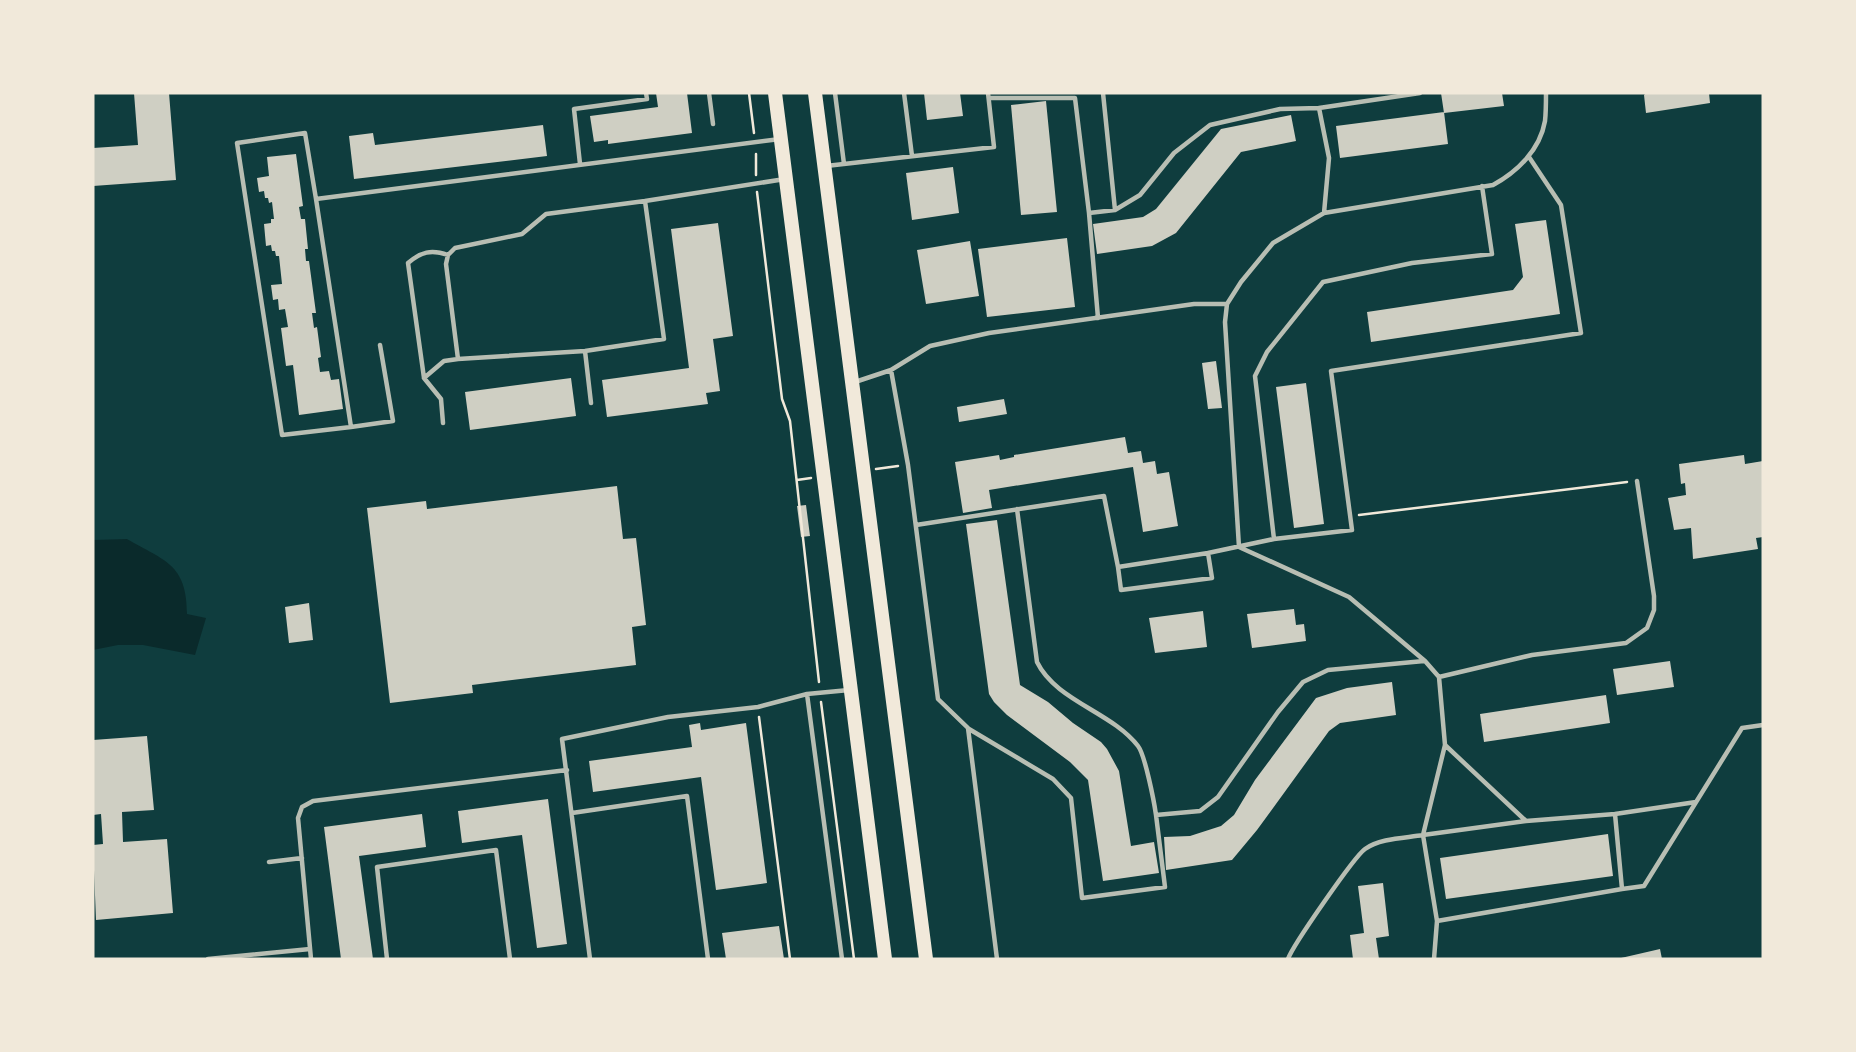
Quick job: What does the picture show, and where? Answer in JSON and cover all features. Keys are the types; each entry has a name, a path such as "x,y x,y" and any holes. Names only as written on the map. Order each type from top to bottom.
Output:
{"main road":[{"path":"775,93 885,959"},
{"path":"815,93 926,959"}],"lane":[{"path":"580,164 574,109 647,99 646,93"},
{"path":"709,93 713,124"},
{"path":"835,93 844,164"},
{"path":"904,93 912,156"},
{"path":"1103,93 1115,210"},
{"path":"1089,213 1115,210 1140,195 1174,153 1210,124 1280,109 1319,108 1420,93"},
{"path":"1239,547 1225,322 1227,304 1241,282 1273,243 1324,213 1493,185 1513,174 1529,157 1545,123 1546,93"},
{"path":"824,166 994,147 988,95 1075,98 1098,318"},
{"path":"1319,108 1329,158 1324,213"},
{"path":"351,427 305,133 237,143 282,435 351,427 393,421 380,345"},
{"path":"316,199 780,139"},
{"path":"1118,566 1352,530 1331,371 1581,333 1561,205 1529,157"},
{"path":"458,359 446,264 448,254 455,248 522,234 546,214 786,179"},
{"path":"1274,540 1255,376 1267,352 1323,282 1412,263 1492,254 1482,186"},
{"path":"424,378 444,361 585,351 664,339 645,201"},
{"path":"443,423 441,399 424,378 408,263 419,254 436,250 448,254"},
{"path":"852,383 891,370 930,346 989,333 1194,304 1227,304"},
{"path":"585,351 591,403"},
{"path":"891,370 916,525 938,699 968,728 1053,779 1071,798 1082,898 1165,887 1156,815 1139,747 1055,685 1043,674 1037,662 1017,509"},
{"path":"1439,677 1532,655 1626,643 1647,628 1654,610 1654,596 1637,481"},
{"path":"916,525 1104,496 1121,590 1212,578 1209,553"},
{"path":"1239,547 1349,597 1425,661 1439,677 1445,745 1423,835 1437,921 1434,959"},
{"path":"1156,815 1200,811 1218,796 1278,712 1303,682 1328,670 1425,661"},
{"path":"590,959 562,739 668,717 758,707 807,694 850,690"},
{"path":"807,694 842,959"},
{"path":"1437,921 1644,887 1742,728 1763,724"},
{"path":"968,728 997,959"},
{"path":"1445,745 1526,821"},
{"path":"311,959 298,818 302,807 313,801 567,770"},
{"path":"572,813 687,796 708,959"},
{"path":"1288,959 1312,920 1365,849 1423,835 1526,821 1615,814 1696,802"},
{"path":"1615,814 1622,890"},
{"path":"387,959 377,867 496,850 510,959"},
{"path":"269,862 302,858"},
{"path":"208,959 310,949"}],"path":[{"path":"756,184 782,399 790,421 820,693 854,959"},
{"path":"1350,516 1637,481"},
{"path":"758,707 790,959"}],"water":[{"path":"127,539 171,566 183,584 187,614 206,618 195,655 143,645 118,645 93,650 93,540"}],"building":[{"path":"134,93 169,93 176,180 93,186 93,148 138,145"},
{"path":"656,93 687,93 692,133 608,144 608,140 594,142 590,116 658,107"},
{"path":"924,93 960,93 963,116 927,120"},
{"path":"1441,93 1502,93 1504,106 1444,113"},
{"path":"1646,93 1709,93 1710,103 1646,113"},
{"path":"1046,101 1057,212 1021,215 1011,105"},
{"path":"1444,112 1448,144 1340,158 1336,126"},
{"path":"1291,115 1296,141 1241,152 1176,233 1152,246 1097,254 1093,224 1143,217 1156,209 1221,129"},
{"path":"543,125 547,156 354,179 349,136 373,133 375,145"},
{"path":"296,154 303,206 299,207 301,219 305,219 308,249 305,249 306,261 309,261 316,313 312,313 314,328 317,327 320,372 329,371 331,380 339,379 343,409 299,415 293,365 286,366 281,328 288,327 285,309 279,310 278,299 273,300 271,285 282,284 279,256 272,251 271,245 266,246 264,224 271,223 271,219 274,219 272,202 269,203 268,198 265,198 264,191 259,192 257,178 269,176 267,157"},
{"path":"953,167 959,213 912,220 906,173"},
{"path":"1546,220 1560,314 1371,342 1367,312 1513,290 1523,277 1515,224"},
{"path":"718,223 733,336 713,339 720,391 706,393 708,404 607,417 602,380 689,368 671,229"},
{"path":"1067,238 1075,307 987,317 978,249"},
{"path":"970,241 979,296 926,304 917,250"},
{"path":"1216,361 1222,408 1208,409 1202,363"},
{"path":"571,378 576,416 470,430 465,392"},
{"path":"1306,383 1324,524 1294,528 1276,387"},
{"path":"1004,399 1007,414 959,422 957,407"},
{"path":"1125,437 1128,453 1141,451 1143,463 1155,461 1157,474 1169,472 1178,526 1143,532 1133,467 989,490 992,508 963,513 955,462 999,455 1000,460 1014,455"},
{"path":"1744,455 1745,464 1763,461 1763,537 1756,538 1758,549 1693,559 1691,528 1674,530 1668,498 1686,495 1685,483 1681,484 1679,464"},
{"path":"617,486 623,539 636,538 646,625 632,627 636,665 472,685 473,693 390,703 367,508 426,501 427,509"},
{"path":"806,505 810,536 801,537 797,506"},
{"path":"997,520 1020,685 1048,702 1107,749 1119,771 1131,846 1154,842 1159,873 1103,881 1088,780 1070,762 1007,715 989,694 966,524"},
{"path":"309,603 313,640 289,643 285,607"},
{"path":"1294,609 1296,625 1304,624 1306,641 1252,648 1247,614"},
{"path":"1203,611 1207,647 1155,653 1149,618"},
{"path":"1670,661 1674,687 1617,695 1613,669"},
{"path":"1392,682 1396,715 1340,723 1329,731 1232,860 1166,870 1164,837 1190,836 1221,826 1234,815 1255,780 1316,698 1347,688"},
{"path":"1606,695 1610,723 1484,742 1480,714"},
{"path":"700,723 701,730 746,723 767,883 716,890 701,777 593,792 589,761 692,747 689,725"},
{"path":"147,736 154,810 122,812 123,842 167,839 173,913 96,920 93,845 103,844 101,814 93,815 93,740"},
{"path":"548,799 567,944 537,948 522,835 462,843 458,811"},
{"path":"422,814 426,847 359,856 373,959 341,959 324,827"},
{"path":"1608,834 1613,876 1446,899 1440,858"},
{"path":"1383,883 1389,936 1376,938 1379,959 1353,959 1350,935 1364,933 1358,886"},
{"path":"779,926 784,959 726,959 722,933"},
{"path":"1660,949 1662,959 1621,958"}]}
